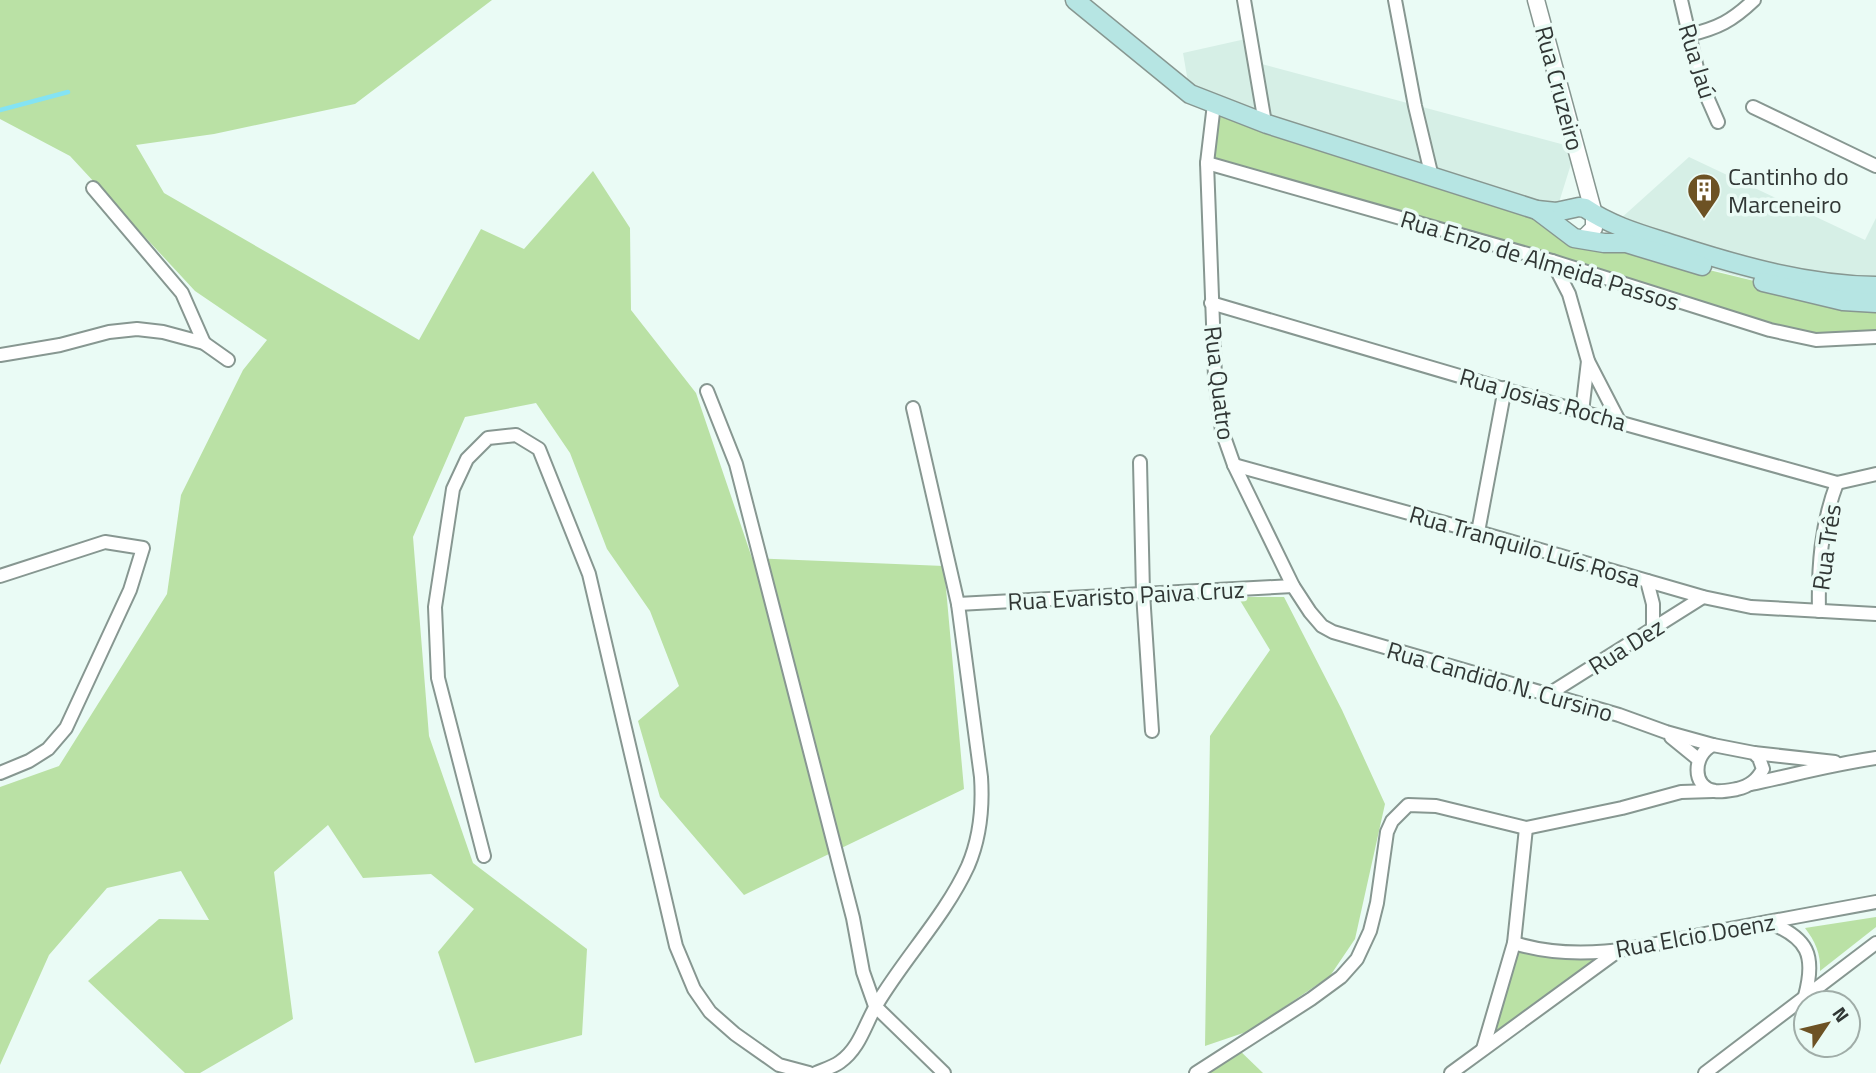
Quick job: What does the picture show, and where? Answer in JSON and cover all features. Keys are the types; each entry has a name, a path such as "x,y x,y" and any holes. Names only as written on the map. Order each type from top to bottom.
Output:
{"main road":[{"path":"1075,0 1181,89 1265,123 1537,211 1556,212 1579,206 1629,230 1783,275 1876,286"},
{"path":"1537,211 1574,238 1604,243 1626,243 1782,288 1843,301 1876,303"}],"street":[{"path":"1244,0 1265,123"},
{"path":"1395,0 1415,106 1432,177"},
{"name":"Rua Cruzeiro","path":"1536,0 1594,214"},
{"name":"Rua Jaú","path":"1681,0 1700,81 1718,122"},
{"path":"1689,35 1717,28 1738,15 1754,0"},
{"name":"Rua Quatro","path":"1214,104 1207,163 1215,377 1222,430 1234,465 1293,586 1322,626 1333,632"},
{"path":"1753,107 1876,166"},
{"name":"Rua Enzo de Almeida Passos","path":"1207,163 1590,272 1770,330 1816,340 1876,337"},
{"name":"Rua Cruzeiro","path":"1566,209 1577,198 1584,176"},
{"path":"93,188 182,293 204,343"},
{"path":"1565,232 1561,221 1566,209"},
{"path":"1584,238 1594,228 1594,214"},
{"path":"1552,261 1569,294 1588,361 1619,421"},
{"path":"1569,294 1578,279 1590,272"},
{"name":"Rua Josias Rocha","path":"1211,303 1582,412 1837,483 1876,474"},
{"path":"0,355 60,345 109,332 137,329 163,332 204,343 228,360"},
{"path":"1582,412 1588,361"},
{"path":"1478,532 1505,388"},
{"path":"706,391 736,464 849,905 863,972 876,1006 944,1073"},
{"path":"816,1073 840,1062 861,1038 876,1006 952,896 968,864 978,833 982,804 981,777 958,604 913,408"},
{"path":"484,856 438,678 435,607 453,489 467,458 488,438 516,435 539,449 589,574 676,946 694,989 710,1012 735,1034 779,1065 810,1073"},
{"path":"1140,462 1143,593 1152,731"},
{"name":"Rua Tranquilo Luís Rosa","path":"1234,465 1703,597 1752,607 1876,614"},
{"name":"Rua Três","path":"1819,611 1818,570 1822,537 1829,503 1837,483"},
{"path":"0,576 105,542 143,548 130,590 66,728 48,749 29,761 0,773"},
{"path":"1647,581 1653,604 1653,629"},
{"name":"Rua Evaristo Paiva Cruz","path":"958,604 1293,586"},
{"name":"Rua Dez","path":"1549,694 1703,597"},
{"name":"Rua Candido N. Cursino","path":"1333,632 1549,694 1713,745"},
{"name":"Rua Candido N. Cursino","path":"1666,732 1698,766"},
{"path":"1681,792 1706,748 1713,745 1754,753 1839,763"},
{"path":"1751,784 1763,769 1754,753"},
{"path":"1196,1073 1311,999 1341,977 1357,959 1370,931 1377,903 1387,832 1392,821 1408,805 1436,806 1525,828 1622,808 1681,792 1723,791 1807,773 1839,763 1876,758"},
{"path":"1698,766 1700,780 1713,791"},
{"path":"1483,1049 1514,943 1525,828"},
{"name":"Rua Elcio Doenz","path":"1514,943 1537,950 1568,954 1618,951 1876,902"},
{"path":"1768,922 1790,931 1806,949 1811,973 1807,989"},
{"path":"1814,989 1876,943"},
{"path":"1451,1073 1618,951"},
{"path":"1705,1073 1792,1006"}],"shaded area":[{"path":"1250,38 1254,62 1576,148 1556,212 1190,94 1183,53"},
{"path":"1689,157 1865,240 1876,218 1876,300 1779,287 1688,263 1609,229"}],"green space":[{"path":"0,0 492,0 355,104 214,134 136,145 164,193 419,340 481,229 524,249 593,171 630,228 631,310 696,393 752,558 944,566 964,789 744,895 660,797 638,721 679,686 650,611 607,549 570,453 536,403 465,417 413,537 429,736 473,863 587,949 582,1035 475,1063 438,952 474,909 431,874 363,878 328,825 274,872 293,1019 200,1073 185,1073 88,981 159,919 209,920 181,871 107,888 49,955 0,1065 0,787 59,766 167,594 181,495 243,370 267,340 195,291 70,156 0,119"},
{"path":"1215,109 1550,219 1569,236 1779,287 1876,300 1876,339 1817,338 1211,159"},
{"path":"1238,597 1284,597 1342,710 1385,804 1355,939 1330,976 1249,1031 1205,1046 1210,736 1270,650"},
{"path":"1876,917 1876,927 1820,971 1817,948 1805,928"},
{"path":"1514,943 1618,951 1483,1049"},
{"path":"1236,1047 1263,1073 1196,1073"}],"waterway":[{"path":"0,110 68,92"}],"place":[{"name":"Cantinho do Marceneiro","path":"1704,220"}]}
